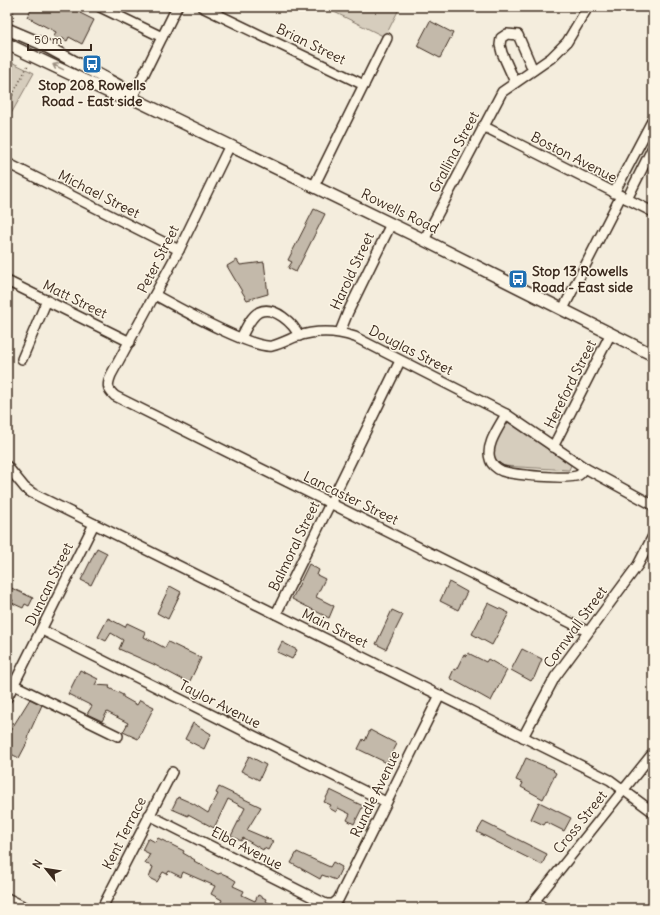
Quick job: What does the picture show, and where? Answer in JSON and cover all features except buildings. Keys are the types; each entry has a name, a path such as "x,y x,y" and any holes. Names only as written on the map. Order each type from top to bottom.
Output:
{"main road":[{"name":"Rowells Road","path":"7,29 19,33 121,87 132,98"},
{"name":"Rowells Road","path":"10,45 116,96 132,98 230,145 653,355"}],"street":[{"path":"100,7 162,37"},
{"path":"132,98 177,7"},
{"name":"Brian Street","path":"202,7 364,85"},
{"name":"Grallina Street","path":"424,240 502,92 551,58 567,42 588,7"},
{"path":"515,82 500,44 501,38 507,34 518,35 534,70"},
{"path":"314,186 387,38"},
{"path":"563,309 621,196 653,119"},
{"name":"Boston Avenue","path":"483,126 653,212"},
{"name":"Peter Street","path":"107,385 179,250 230,145"},
{"path":"621,196 653,147"},
{"name":"Michael Street","path":"7,163 179,250"},
{"name":"Harold Street","path":"340,332 348,312 391,224"},
{"name":"Matt Street","path":"7,281 130,342"},
{"name":"Douglas Street","path":"155,296 241,338 260,345 272,346 299,336 330,330 355,337 506,414 585,468 653,505"},
{"path":"22,359 47,300"},
{"path":"241,338 259,312 268,311 278,314 291,323 299,336"},
{"name":"Hereford Street","path":"553,447 611,334"},
{"name":"Balmoral Street","path":"276,614 400,360"},
{"name":"Lancaster Street","path":"107,385 115,396 587,631"},
{"path":"506,414 489,448 490,459 496,468 503,471 538,476 571,477 579,475 585,468"},
{"name":"Main Street","path":"7,466 30,492 610,780 653,812"},
{"name":"Duncan Street","path":"7,698 94,524"},
{"name":"Cornwall Street","path":"523,737 555,676 587,631 638,565 653,536"},
{"name":"Taylor Avenue","path":"42,630 386,802"},
{"path":"14,685 118,736"},
{"name":"Rundle Avenue","path":"333,904 338,900 440,695"},
{"name":"Cross Street","path":"532,904 653,753"},
{"name":"Kent Terrace","path":"102,908 172,772"},
{"name":"Elba Avenue","path":"149,815 326,904 333,904"},
{"path":"7,898 27,908"},
{"path":"532,904 544,908"}],"path":[{"path":"14,7 13,22 19,33"},
{"path":"7,106 33,55"}],"shaded area":[{"path":"324,7 400,7 385,37"},
{"path":"7,60 34,73 7,121"},
{"path":"506,421 571,465 569,470 504,466 494,456 493,451 496,439"}],"place":[{"name":"Stop 208 Rowells Road - East side","path":"92,64"},
{"name":"Stop 13 Rowells Road - East side","path":"518,279"}]}
